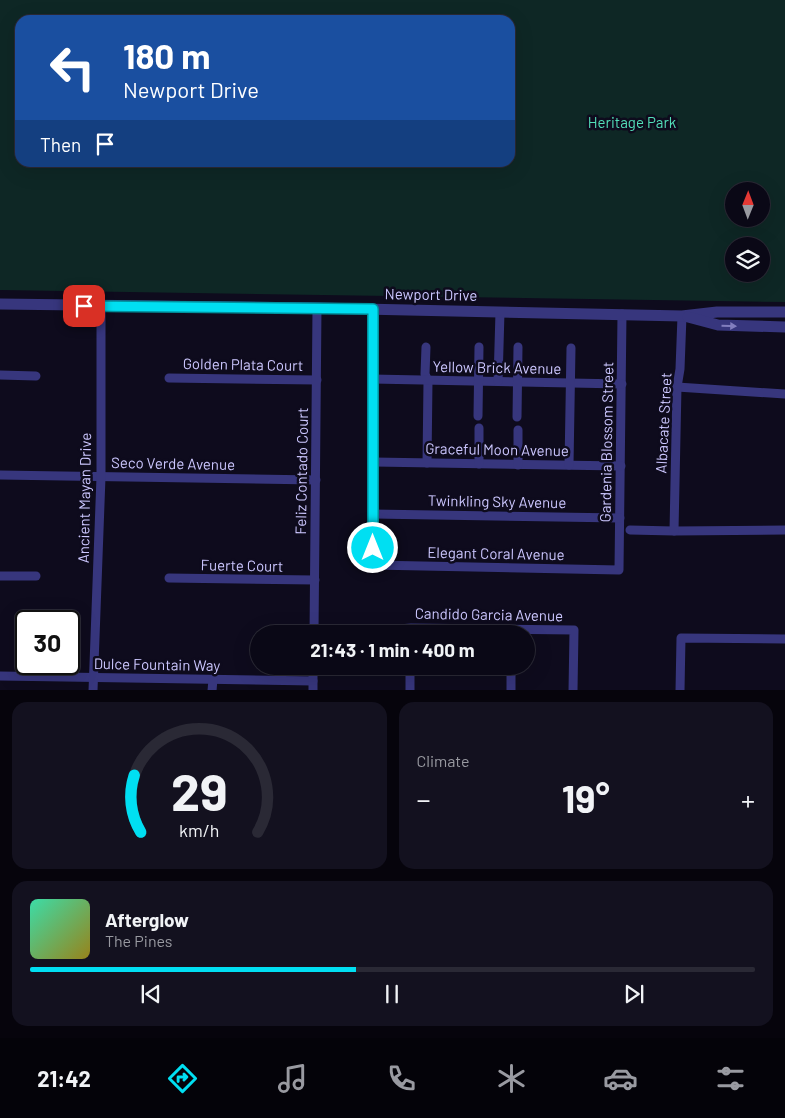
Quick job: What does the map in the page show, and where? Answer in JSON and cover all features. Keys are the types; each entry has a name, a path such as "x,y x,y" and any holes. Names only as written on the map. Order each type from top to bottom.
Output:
{"street":[{"name":"Newport Drive","path":"0,304 317,308 682,316 717,312 785,312"},
{"name":"Ancient Mayan Drive","path":"93,690 101,477 101,306"},
{"name":"Feliz Contado Court","path":"314,625 317,308"},
{"path":"373,309 373,514"},
{"path":"498,381 500,312"},
{"name":"Gardenia Blossom Street","path":"619,570 622,314"},
{"name":"Newport Drive","path":"682,316 718,325 785,327"},
{"name":"Albacate Street","path":"674,531 676,387 680,368 682,316"},
{"path":"426,347 425,374 428,381 427,463"},
{"path":"478,416 479,347"},
{"path":"517,417 518,347"},
{"path":"569,466 571,348"},
{"path":"0,375 36,376"},
{"name":"Golden Plata Court","path":"169,378 317,380"},
{"name":"Yellow Brick Avenue","path":"372,379 622,384"},
{"path":"676,387 785,394"},
{"path":"479,464 480,428"},
{"path":"518,430 518,465"},
{"name":"Graceful Moon Avenue","path":"374,462 621,466"},
{"name":"Seco Verde Avenue","path":"0,475 316,480"},
{"name":"Twinkling Sky Avenue","path":"373,514 620,518"},
{"name":"Elegant Coral Avenue","path":"373,514 373,565 619,570"},
{"path":"630,530 785,530"},
{"path":"0,576 36,576"},
{"name":"Fuerte Court","path":"169,578 315,580"},
{"name":"Candido Garcia Avenue","path":"535,631 574,630 573,690"},
{"path":"680,690 681,638 785,640"},
{"path":"313,675 313,690"},
{"path":"410,675 410,690"},
{"path":"511,675 511,690"},
{"name":"Dulce Fountain Way","path":"0,676 313,680"},
{"path":"212,690 213,679"}],"green space":[{"name":"Heritage Park","path":"0,0 785,0 785,302 0,290"}],"route":[{"path":"84,306 373,309 373,548"}]}
